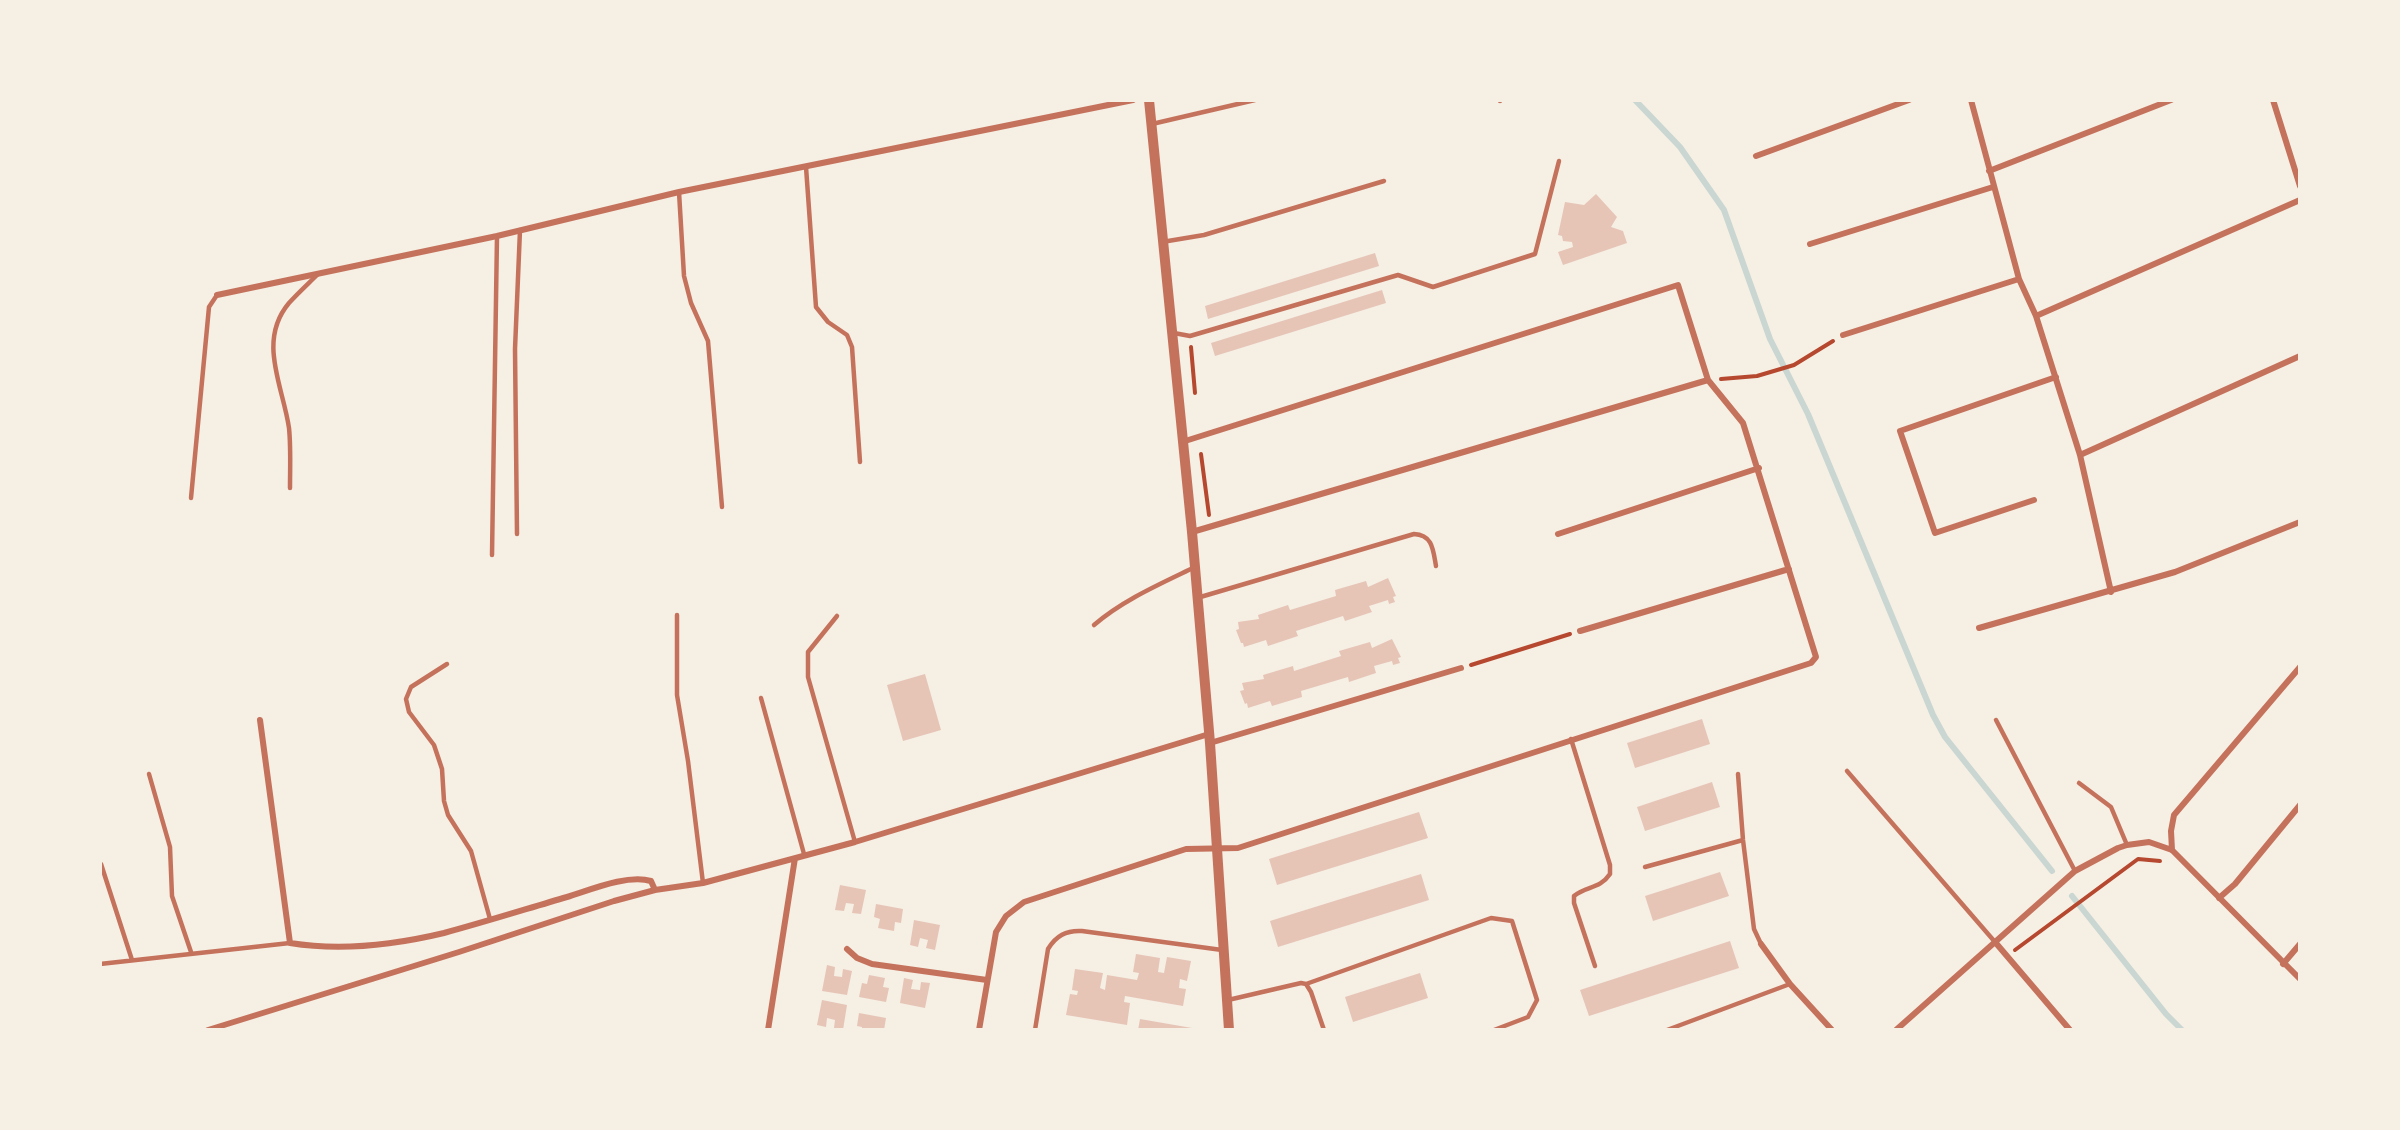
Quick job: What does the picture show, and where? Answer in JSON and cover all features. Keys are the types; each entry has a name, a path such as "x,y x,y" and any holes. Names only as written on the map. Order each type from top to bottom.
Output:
{"street":[{"path":"217,295 497,236 679,192 1133,100"},
{"path":"1149,100 1210,739 1229,1029"},
{"path":"1756,156 1909,100"},
{"path":"1971,100 2019,279 2036,316 2080,455 2111,592"},
{"path":"1989,171 2171,100"},
{"path":"2273,100 2300,186"},
{"path":"1809,244 1993,187"},
{"path":"2036,316 2300,200"},
{"path":"1843,335 2019,279"},
{"path":"979,1029 996,932 1006,916 1024,902 1186,849 1238,848 1811,663 1816,657 1743,423 1708,380 1678,285 1182,442"},
{"path":"2080,455 2300,356"},
{"path":"2034,500 1935,533 1900,431 2056,377"},
{"path":"1192,532 1708,380"},
{"path":"1558,534 1758,468"},
{"path":"1979,628 2175,572 2300,522"},
{"path":"1580,632 1789,569"},
{"path":"208,1029 459,952 614,901 703,883 855,842 1461,668"},
{"path":"2172,850 2171,831 2174,815 2300,668"},
{"path":"260,720 290,943 321,948 379,945 442,933 611,884 643,879 651,881 655,891"},
{"path":"2219,898 2235,884 2300,805"},
{"path":"1896,1029 2075,871 2127,845 2149,843 2172,850 2300,979"},
{"path":"768,1029 795,858"},
{"path":"1995,942 2070,1029"},
{"path":"1761,944 1790,984 1832,1029"},
{"path":"2283,964 2300,944"},
{"path":"847,949 857,958 872,964 987,980"}],"lane":[{"path":"1152,124 1255,100"},
{"path":"1171,332 1190,336 1398,275 1433,287 1535,254 1559,160"},
{"path":"806,167 816,307 828,322 847,335 852,347 860,462"},
{"path":"1162,242 1204,235 1384,181"},
{"path":"679,192 684,276 692,303 708,340 722,507"},
{"path":"517,534 515,349 520,230"},
{"path":"492,555 497,236"},
{"path":"290,488 289,429 274,365 273,342 277,324 288,305 318,274"},
{"path":"191,498 209,307 217,295"},
{"path":"1197,598 1414,534 1422,535 1432,543 1436,566"},
{"path":"1094,625 1106,614 1195,567"},
{"path":"677,615 677,695 688,761 703,883"},
{"path":"837,616 808,652 808,676 855,842"},
{"path":"447,664 411,687 406,699 409,712 434,745 442,769 444,801 448,815 471,851 490,919"},
{"path":"761,698 804,854"},
{"path":"1996,720 2075,871"},
{"path":"1570,739 1610,865 1610,874 1600,885 1578,892 1574,896 1574,903 1595,966"},
{"path":"1847,771 1995,942"},
{"path":"149,774 170,848 172,896 192,952"},
{"path":"1738,774 1743,840 1754,928 1761,944"},
{"path":"2079,783 2111,807 2127,845"},
{"path":"1645,867 1743,840"},
{"path":"100,864 132,960"},
{"path":"1228,1000 1301,983 1306,984 1491,918 1502,918 1512,921 1538,1000 1528,1017 1494,1029"},
{"path":"1035,1029 1048,949 1052,942 1065,932 1082,931 1224,950"},
{"path":"100,964 192,952 290,943"},
{"path":"1306,984 1324,1029"},
{"path":"1667,1029 1790,984"}],"path":[{"path":"1708,380 1757,376 1794,365 1843,335"},
{"path":"1461,668 1580,632"},
{"path":"2018,956 2014,951 2138,859 2165,862"}],"building":[{"path":"1596,194 1617,217 1611,227 1623,231 1627,243 1563,265 1558,252 1573,247 1572,242 1563,241 1562,236 1558,235 1565,202 1584,205"},
{"path":"1375,253 1379,266 1208,319 1205,306"},
{"path":"1382,290 1386,303 1215,356 1211,343"},
{"path":"1388,578 1396,596 1393,597 1395,602 1389,604 1388,600 1369,606 1372,612 1345,621 1343,616 1296,631 1298,636 1268,646 1266,640 1244,647 1241,643 1236,630 1239,629 1238,622 1259,619 1258,615 1288,605 1290,610 1336,596 1335,590 1366,581 1368,587"},
{"path":"1392,639 1401,657 1398,658 1400,663 1393,665 1392,661 1374,666 1376,673 1349,682 1348,677 1301,691 1302,697 1272,706 1270,701 1248,708 1247,703 1245,704 1240,691 1244,690 1242,683 1264,679 1263,675 1293,666 1294,671 1341,656 1339,651 1370,642 1372,648"},
{"path":"925,674 941,730 903,741 887,685"},
{"path":"1702,719 1710,744 1635,768 1627,743"},
{"path":"1712,782 1720,807 1645,831 1637,807"},
{"path":"1419,812 1428,838 1277,885 1269,859"},
{"path":"1720,872 1729,896 1653,921 1645,896"},
{"path":"1421,874 1429,900 1278,947 1270,921"},
{"path":"840,885 866,890 861,914 852,913 854,904 846,903 844,911 835,910"},
{"path":"876,904 903,909 901,923 895,922 894,931 878,928 880,919 874,917"},
{"path":"914,920 940,925 935,950 926,948 928,940 920,938 918,947 910,945"},
{"path":"1730,941 1739,968 1589,1016 1580,990"},
{"path":"1136,954 1160,958 1158,972 1164,973 1167,957 1191,961 1187,981 1180,979 1179,988 1186,989 1183,1006 1125,996 1124,1002 1130,1003 1127,1025 1066,1015 1070,994 1077,995 1078,991 1072,990 1075,969 1103,973 1100,988 1105,990 1107,975 1137,980 1139,973 1133,972"},
{"path":"827,965 835,967 834,976 842,977 843,969 852,971 847,995 822,991"},
{"path":"1420,973 1428,998 1353,1022 1345,997"},
{"path":"869,975 885,978 883,987 889,988 886,1002 859,997 862,983 867,984"},
{"path":"904,978 913,980 911,989 920,990 921,982 930,983 925,1008 900,1003"},
{"path":"822,1000 847,1005 843,1030 834,1028 835,1020 827,1018 826,1027 817,1025"},
{"path":"859,1013 886,1018 884,1030 862,1030 862,1027 857,1026"},
{"path":"1140,1019 1192,1028 1192,1030 1138,1030"}],"waterway":[{"path":"1635,100 1680,147 1724,210 1770,339 1808,414 1933,715 1945,737 2052,871"},
{"path":"2072,896 2166,1014 2182,1030"}]}
